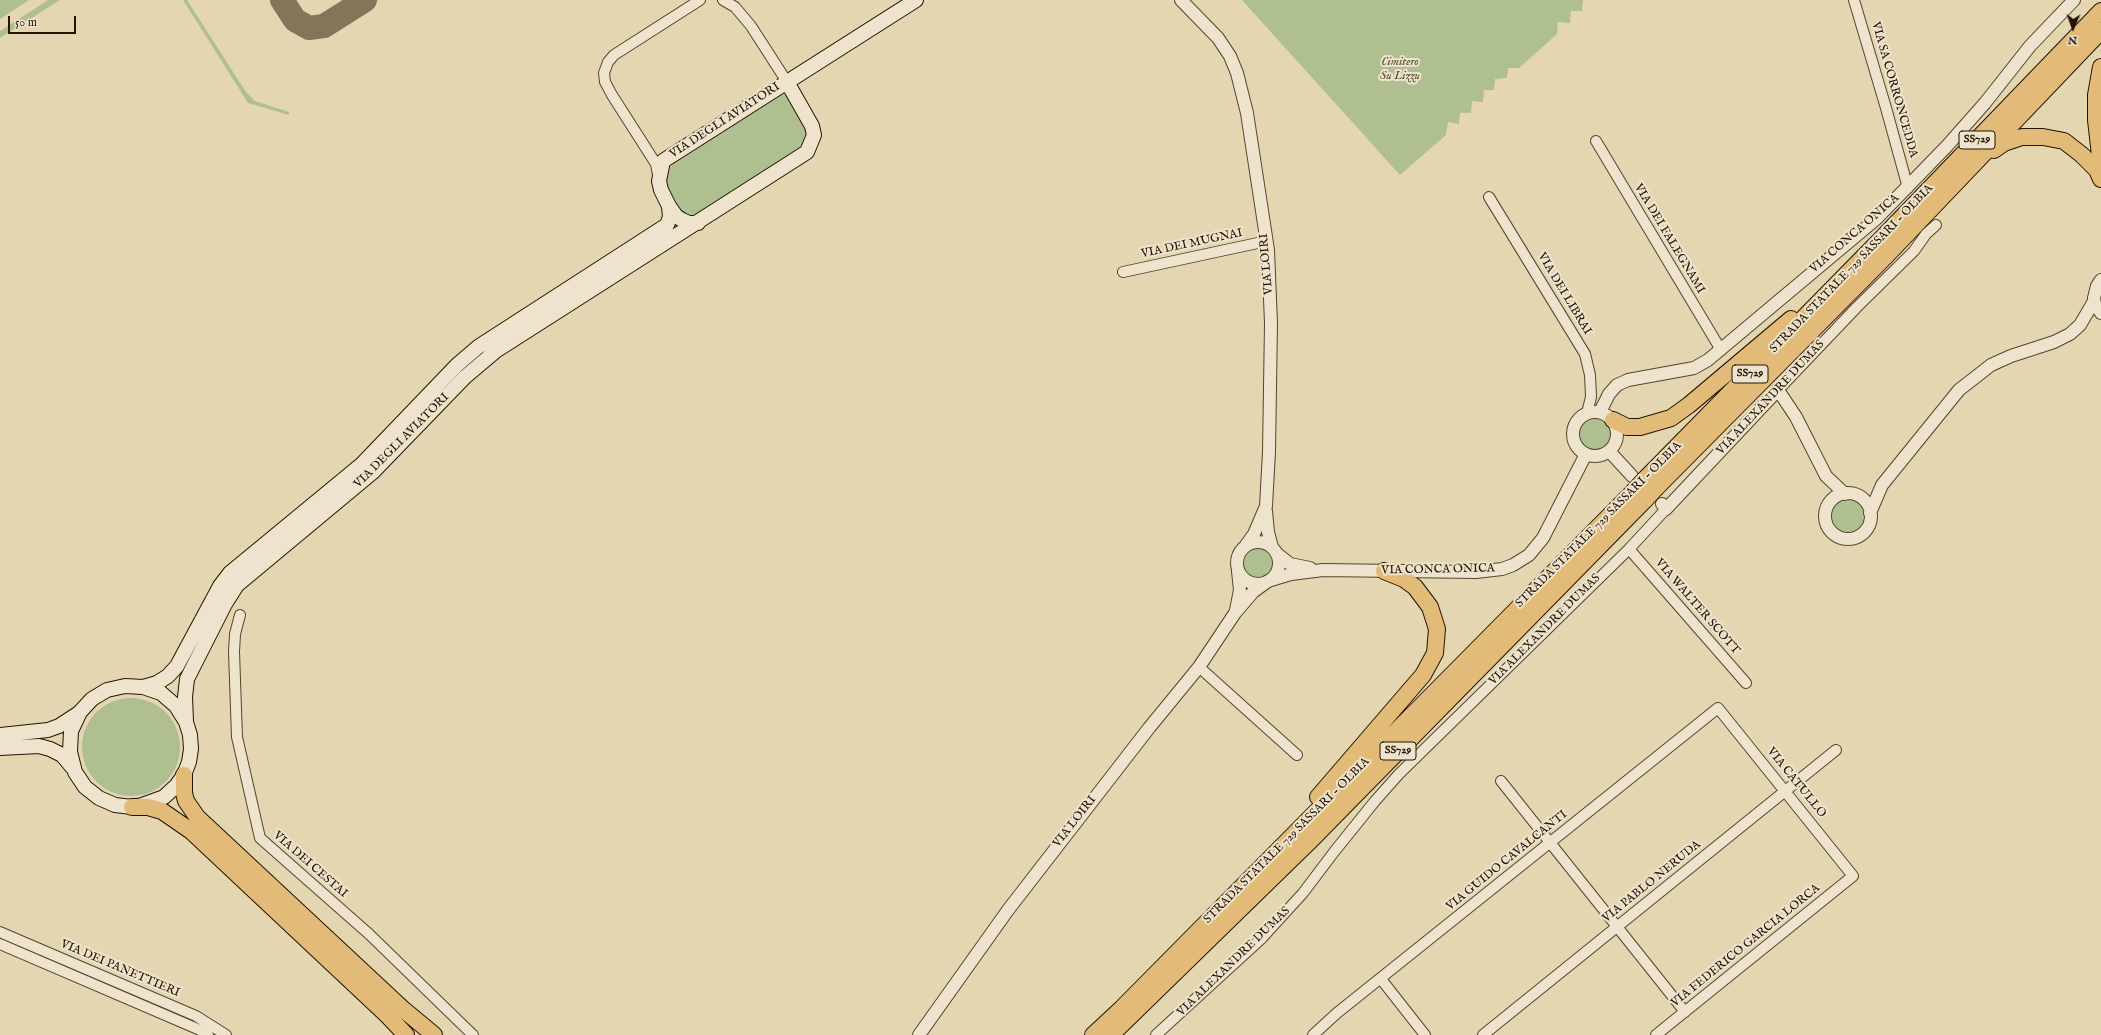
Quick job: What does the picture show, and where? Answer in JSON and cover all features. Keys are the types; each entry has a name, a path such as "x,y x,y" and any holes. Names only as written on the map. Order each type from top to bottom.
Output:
{"highway":[{"name":"STRADA STATALE 729 SASSARI - OLBIA","path":"1111,1035 1317,834 1642,487 2101,11"},
{"name":"STRADA STATALE 729 SASSARI - OLBIA","path":"1093,1035 1128,1002 1244,883 1642,487 1885,257 2101,31"},
{"path":"2101,67 2096,95 2096,120 2101,164"},
{"path":"1970,167 2004,143 2022,137 2043,137 2064,141 2082,155 2097,170 2101,179"},
{"path":"1613,420 1627,426 1640,427 1671,418 1689,405 1853,268"},
{"path":"1244,883 1423,675 1431,663 1435,653 1437,629 1430,607 1415,588 1404,579 1384,571"},
{"path":"184,775 184,793 186,801 197,817 404,1010 434,1035"},
{"path":"132,807 162,811 191,831 388,1016 406,1035"},
{"path":"404,1010 427,1035"},
{"path":"388,1016 412,1035"}],"main road":[{"name":"VIA DEGLI AVIATORI","path":"659,181 663,161 916,0"},
{"name":"VIA DEGLI AVIATORI","path":"186,722 185,697 187,679 218,617 237,586 374,472 465,377 492,354 807,152 814,135 812,126 788,82"},
{"path":"659,181 661,190 676,216 689,223 698,223"},
{"name":"VIA DEGLI AVIATORI","path":"143,687 168,676 177,666 210,604 230,573 361,464 458,365 478,347 667,225 670,217 669,206"},
{"path":"0,735 48,730 59,726 80,712 92,699 107,690 125,686 143,687 161,693 176,706 186,722 190,735 191,749 189,762 184,775 176,786 164,797 150,804 132,807 115,805 98,798 85,787 62,755 50,749 39,746 0,748"},
{"path":"75,772 70,752 71,731 80,712"}],"street":[{"path":"659,181 656,164 612,95 605,82 604,73 608,62 614,55 700,0"},
{"path":"723,0 735,7 751,26 788,82"},
{"name":"VIA LOIRI","path":"1182,0 1218,38 1230,56 1237,73 1247,113 1267,241 1272,323 1266,506 1254,534 1246,545"},
{"name":"VIA SA CORRONCEDDA","path":"1854,0 1908,188"},
{"name":"VIA CONCA ONICA","path":"1600,412 1609,394 1617,385 1628,380 1694,368 1721,350 1875,220 1908,188 1986,103 2030,46 2074,0"},
{"name":"VIA DEI FALEGNAMI","path":"1596,141 1721,350"},
{"name":"VIA DEI LIBRAI","path":"1489,197 1585,354 1591,382 1591,398 1587,413"},
{"name":"VIA ALEXANDRE DUMAS","path":"1156,1035 1262,938 1303,893 1375,801 1399,774 1628,549 1664,506 1778,390 1844,320 1914,251 1926,234 1936,225"},
{"name":"VIA DEI MUGNAI","path":"1123,272 1267,241"},
{"path":"2101,280 2094,292 2094,301 2101,313"},
{"path":"1870,513 1882,485 1942,410 1974,376 1991,365 2011,356 2054,342 2070,334 2080,325 2094,301"},
{"path":"2080,325 2101,319"},
{"path":"1778,390 1796,417 1826,476 1845,494"},
{"path":"1600,412 1613,420 1616,425 1617,436 1609,451 1595,456 1586,454 1577,446 1573,436 1575,425 1587,413 1600,412"},
{"path":"1609,451 1642,487"},
{"name":"VIA CONCA ONICA","path":"1269,580 1291,574 1323,570 1476,572 1502,569 1513,565 1529,555 1540,542 1586,454"},
{"path":"1826,476 1829,503"},
{"path":"1858,496 1882,485"},
{"path":"1845,494 1858,496 1865,501 1870,513 1870,520 1864,533 1851,539 1837,537 1827,527 1825,513 1829,503 1837,496 1845,494"},
{"path":"1266,506 1268,532 1274,550 1279,566 1277,572 1269,580 1255,584 1248,582 1238,571 1237,556 1246,545 1260,542 1274,550"},
{"name":"VIA WALTER SCOTT","path":"1628,549 1746,683"},
{"name":"VIA CONCA ONICA","path":"1274,550 1290,564 1323,570"},
{"name":"VIA LOIRI","path":"1235,613 1240,590 1238,571"},
{"name":"VIA LOIRI","path":"919,1035 1008,910 1149,728 1199,667 1235,613 1253,592 1269,580"},
{"name":"VIA DEI CESTAI","path":"240,615 235,634 234,652 236,738 260,838 369,934 473,1035"},
{"path":"1199,667 1297,755"},
{"name":"VIA CATULLO","path":"1718,708 1853,876"},
{"name":"VIA GUIDO CAVALCANTI","path":"1313,1035 1337,1013 1718,708"},
{"name":"VIA PABLO NERUDA","path":"1483,1035 1836,750"},
{"path":"1501,782 1685,1012"},
{"name":"VIA FEDERICO GARCIA LORCA","path":"1656,1035 1853,876"},
{"name":"VIA DEI PANETTIERI","path":"0,932 210,1024 226,1035"},
{"name":"VIA DEI PANETTIERI","path":"0,944 200,1033"},
{"path":"1381,979 1425,1035"},
{"path":"200,1033 210,1024"}],"green space":[{"path":"0,0 29,0 0,19"},
{"path":"48,0 60,0 0,38 0,31"},
{"path":"183,0 187,0 246,92 255,101 289,112 289,115 248,103"},
{"name":"Cimitero Su Lizzu","path":"1242,0 1583,0 1582,11 1571,11 1570,23 1558,22 1557,34 1519,68 1508,68 1507,78 1495,79 1494,90 1484,90 1483,102 1472,101 1471,113 1460,113 1459,124 1448,122 1446,135 1400,175"},
{"path":"781,94 790,96 807,132 802,148 691,218 678,210 665,182 669,168 674,163"},
{"path":"1592,418 1598,418 1607,422 1611,434 1607,446 1598,450 1592,450 1583,446 1579,437 1579,431 1583,422"},
{"path":"1845,500 1851,500 1861,507 1864,516 1863,522 1857,529 1851,532 1845,532 1835,525 1832,519 1832,513 1839,503"},
{"path":"1258,546 1264,547 1270,551 1274,557 1274,569 1270,575 1264,579 1258,580 1252,579 1246,575 1242,569 1241,563 1242,557 1246,551 1252,547"},
{"path":"131,698 150,702 166,712 176,728 180,747 176,766 166,782 150,792 131,796 112,792 96,782 86,766 82,747 86,728 96,712 112,702"}],"taxiway":[{"path":"282,0 295,20 309,28 324,26 365,0"}]}
